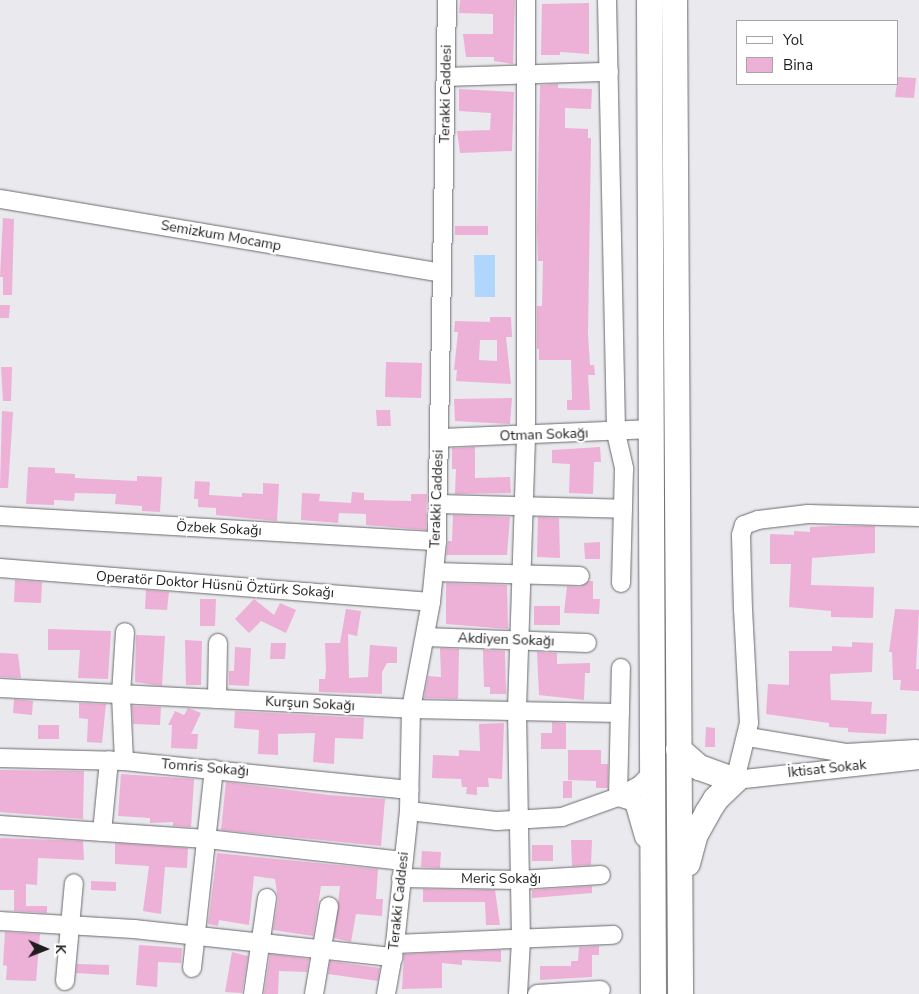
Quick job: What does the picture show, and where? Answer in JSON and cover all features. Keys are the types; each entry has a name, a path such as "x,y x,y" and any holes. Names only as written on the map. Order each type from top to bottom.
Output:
{"highway":[{"path":"649,0 653,994"},
{"path":"674,0 680,994"},
{"path":"678,749 699,767 736,780"},
{"path":"651,824 679,802 711,785 736,780"},
{"path":"679,892 695,834 715,799 736,780"}],"street":[{"name":"Terakki Caddesi","path":"386,994 394,950 409,811 411,709 431,602 437,541 447,0"},
{"path":"518,994 521,940 518,709 526,435 526,0"},
{"path":"607,0 616,432 624,469 621,583"},
{"path":"446,77 526,73 609,72"},
{"name":"Semizkum Mocamp","path":"0,199 442,273"},
{"name":"Otman Sokağı","path":"439,438 616,432 650,429"},
{"path":"438,504 623,508"},
{"path":"736,780 748,737 741,535 744,526 758,520 808,514 919,517"},
{"name":"Özbek Sokağı","path":"0,516 437,541"},
{"name":"Operatör Doktor Hüsnü Öztürk Sokağı","path":"0,568 431,602"},
{"path":"434,572 522,576 580,576"},
{"path":"102,832 117,760 125,632"},
{"name":"Akdiyen Sokağı","path":"424,637 587,643"},
{"path":"217,699 218,642"},
{"path":"618,797 621,668"},
{"name":"Kurşun Sokağı","path":"0,688 411,709 518,709 620,713"},
{"path":"748,737 846,753 919,748"},
{"name":"Tomris Sokağı","path":"0,758 117,760 410,790"},
{"name":"İktisat Sokak","path":"736,780 919,760"},
{"path":"192,968 198,937 214,769"},
{"path":"409,811 519,821 562,817 618,797 639,786 652,773"},
{"path":"618,797 634,802 652,871"},
{"name":"Meriç Sokağı","path":"0,825 207,839 402,870 519,880 601,875"},
{"path":"65,980 74,883"},
{"path":"253,994 267,898"},
{"path":"314,994 330,906"},
{"path":"0,921 71,924 322,950 394,950 521,940 613,936"},
{"path":"537,994 600,990"}],"water":[{"path":"474,255 495,255 495,297 475,297"}],"building":[{"path":"460,0 515,0 513,64 494,61 494,57 466,57 463,34 493,34 493,14 459,13"},
{"path":"589,3 589,54 560,52 560,55 541,55 542,4"},
{"path":"899,77 916,78 914,98 895,97 897,85 899,85"},
{"path":"558,84 558,88 592,89 591,109 565,108 565,128 588,129 588,138 591,138 588,334 590,365 594,365 595,375 588,375 590,410 567,410 567,400 572,400 571,360 539,360 539,349 537,349 537,306 542,306 543,261 538,261 537,229 540,85"},
{"path":"459,89 514,92 512,151 460,153 457,131 490,130 491,113 459,111"},
{"path":"3,218 14,219 12,295 3,295 3,277 0,277"},
{"path":"455,226 488,226 488,235 455,235"},
{"path":"0,305 10,305 9,318 0,318"},
{"path":"490,317 511,317 512,337 506,337 511,384 456,381 457,370 454,370 458,332 454,332 455,321 490,322","holes":["480,340 497,340 497,361 479,360"]},
{"path":"386,362 422,363 421,398 385,397"},
{"path":"1,367 12,367 11,401 3,401"},
{"path":"512,398 510,424 455,421 454,399"},
{"path":"376,410 390,410 391,426 377,426"},
{"path":"2,411 13,412 8,488 0,488"},
{"path":"475,447 475,478 510,477 511,493 455,494 456,469 452,469 452,448"},
{"path":"600,447 601,462 594,462 593,494 569,493 570,464 552,463 552,450"},
{"path":"28,467 55,468 55,473 75,474 75,478 137,481 137,476 162,477 160,512 142,511 142,506 115,504 116,494 75,493 74,501 54,500 54,505 26,504"},
{"path":"195,481 210,482 209,495 242,497 242,493 263,494 263,483 279,484 277,521 216,515 216,508 198,507 198,499 194,499"},
{"path":"352,492 364,493 364,500 411,501 411,494 427,494 426,530 366,525 366,514 339,513 338,523 301,520 302,493 320,494 319,501 351,503"},
{"path":"453,515 510,517 507,555 446,555 448,541 452,541"},
{"path":"538,517 559,518 560,558 537,557"},
{"path":"875,526 875,553 812,558 811,585 874,587 873,618 831,617 831,611 789,607 791,564 770,564 770,534 794,535 794,531 810,532 810,527"},
{"path":"600,542 600,559 585,559 584,543"},
{"path":"15,580 42,582 41,603 14,602"},
{"path":"589,581 593,581 593,599 600,599 599,614 564,613 567,586 580,587"},
{"path":"446,583 507,585 508,629 446,624"},
{"path":"146,590 169,592 167,610 145,609"},
{"path":"200,599 216,599 215,626 200,626"},
{"path":"254,599 274,615 280,603 296,610 286,633 261,621 249,633 235,619"},
{"path":"534,606 560,606 560,625 534,625"},
{"path":"346,609 361,611 357,636 348,634 349,678 368,677 370,645 397,647 397,663 387,663 382,672 382,694 319,692 319,679 325,679 326,671 325,643 340,643"},
{"path":"895,609 919,610 916,669 919,669 919,691 900,690 901,680 893,680 892,652 889,652"},
{"path":"48,629 111,631 108,679 78,678 80,650 48,650"},
{"path":"136,635 165,636 162,686 135,682"},
{"path":"185,640 202,641 201,685 186,685"},
{"path":"852,642 873,643 872,672 830,674 831,700 872,702 871,714 887,714 886,734 848,732 848,728 829,727 829,723 766,714 768,684 789,685 789,651 832,651 832,646 852,647"},
{"path":"271,643 286,643 285,659 270,659"},
{"path":"235,647 251,648 249,686 229,685 229,671 234,671"},
{"path":"440,648 459,649 458,699 424,698 428,676 441,677"},
{"path":"483,650 505,651 506,694 490,694 490,687 484,687"},
{"path":"537,652 557,653 557,664 590,663 590,673 585,673 584,700 539,695"},
{"path":"0,653 18,654 21,678 0,677"},
{"path":"14,699 33,701 32,715 13,713"},
{"path":"79,703 106,704 102,743 87,742 88,719 79,718"},
{"path":"132,706 161,707 160,725 133,724"},
{"path":"188,708 201,713 191,734 198,734 197,749 171,748 172,725 168,725 175,711 184,715"},
{"path":"235,711 364,718 363,739 335,738 334,764 313,762 315,733 278,734 278,755 258,754 259,730 234,728"},
{"path":"552,722 566,723 566,749 541,749 541,733 552,733"},
{"path":"504,723 502,779 488,778 489,787 477,787 477,795 466,794 467,787 462,787 461,779 432,778 433,755 459,756 459,750 480,751 479,724"},
{"path":"38,725 59,725 59,739 38,739"},
{"path":"706,727 715,728 715,747 705,747"},
{"path":"568,750 601,750 601,764 608,764 608,788 596,788 596,781 568,780"},
{"path":"0,770 84,771 83,819 0,812"},
{"path":"121,774 194,779 191,827 173,826 173,822 150,823 150,818 118,816"},
{"path":"563,781 572,781 572,798 563,798"},
{"path":"226,782 329,795 385,799 381,846 221,830"},
{"path":"0,838 83,841 84,860 38,858 37,885 26,884 26,906 47,906 47,913 14,911 14,890 0,890"},
{"path":"571,840 592,840 591,865 572,866"},
{"path":"115,843 188,848 187,868 165,867 161,914 143,911 149,866 115,864"},
{"path":"532,845 553,845 553,861 532,861"},
{"path":"422,851 441,852 440,868 421,867"},
{"path":"217,853 378,869 376,899 383,899 382,916 356,914 351,942 334,938 340,886 321,886 313,936 273,930 278,900 275,879 254,876 249,925 219,920 218,926 208,924"},
{"path":"91,881 116,882 116,891 91,890"},
{"path":"592,886 592,893 532,898 532,890"},
{"path":"423,889 495,890 500,925 486,925 485,902 423,902"},
{"path":"5,932 40,934 36,981 6,980 7,966 3,965"},
{"path":"139,945 182,948 181,963 158,962 157,987 136,985"},
{"path":"599,946 599,955 592,955 592,977 540,980 540,966 571,966 571,961 578,961 579,947"},
{"path":"501,950 501,962 462,960 462,965 442,963 442,988 402,989 404,954"},
{"path":"232,952 248,956 242,993 225,992"},
{"path":"270,954 309,959 307,972 279,971 278,994 264,994"},
{"path":"330,961 380,968 378,981 328,974"},
{"path":"77,964 109,965 109,975 76,973"}]}
